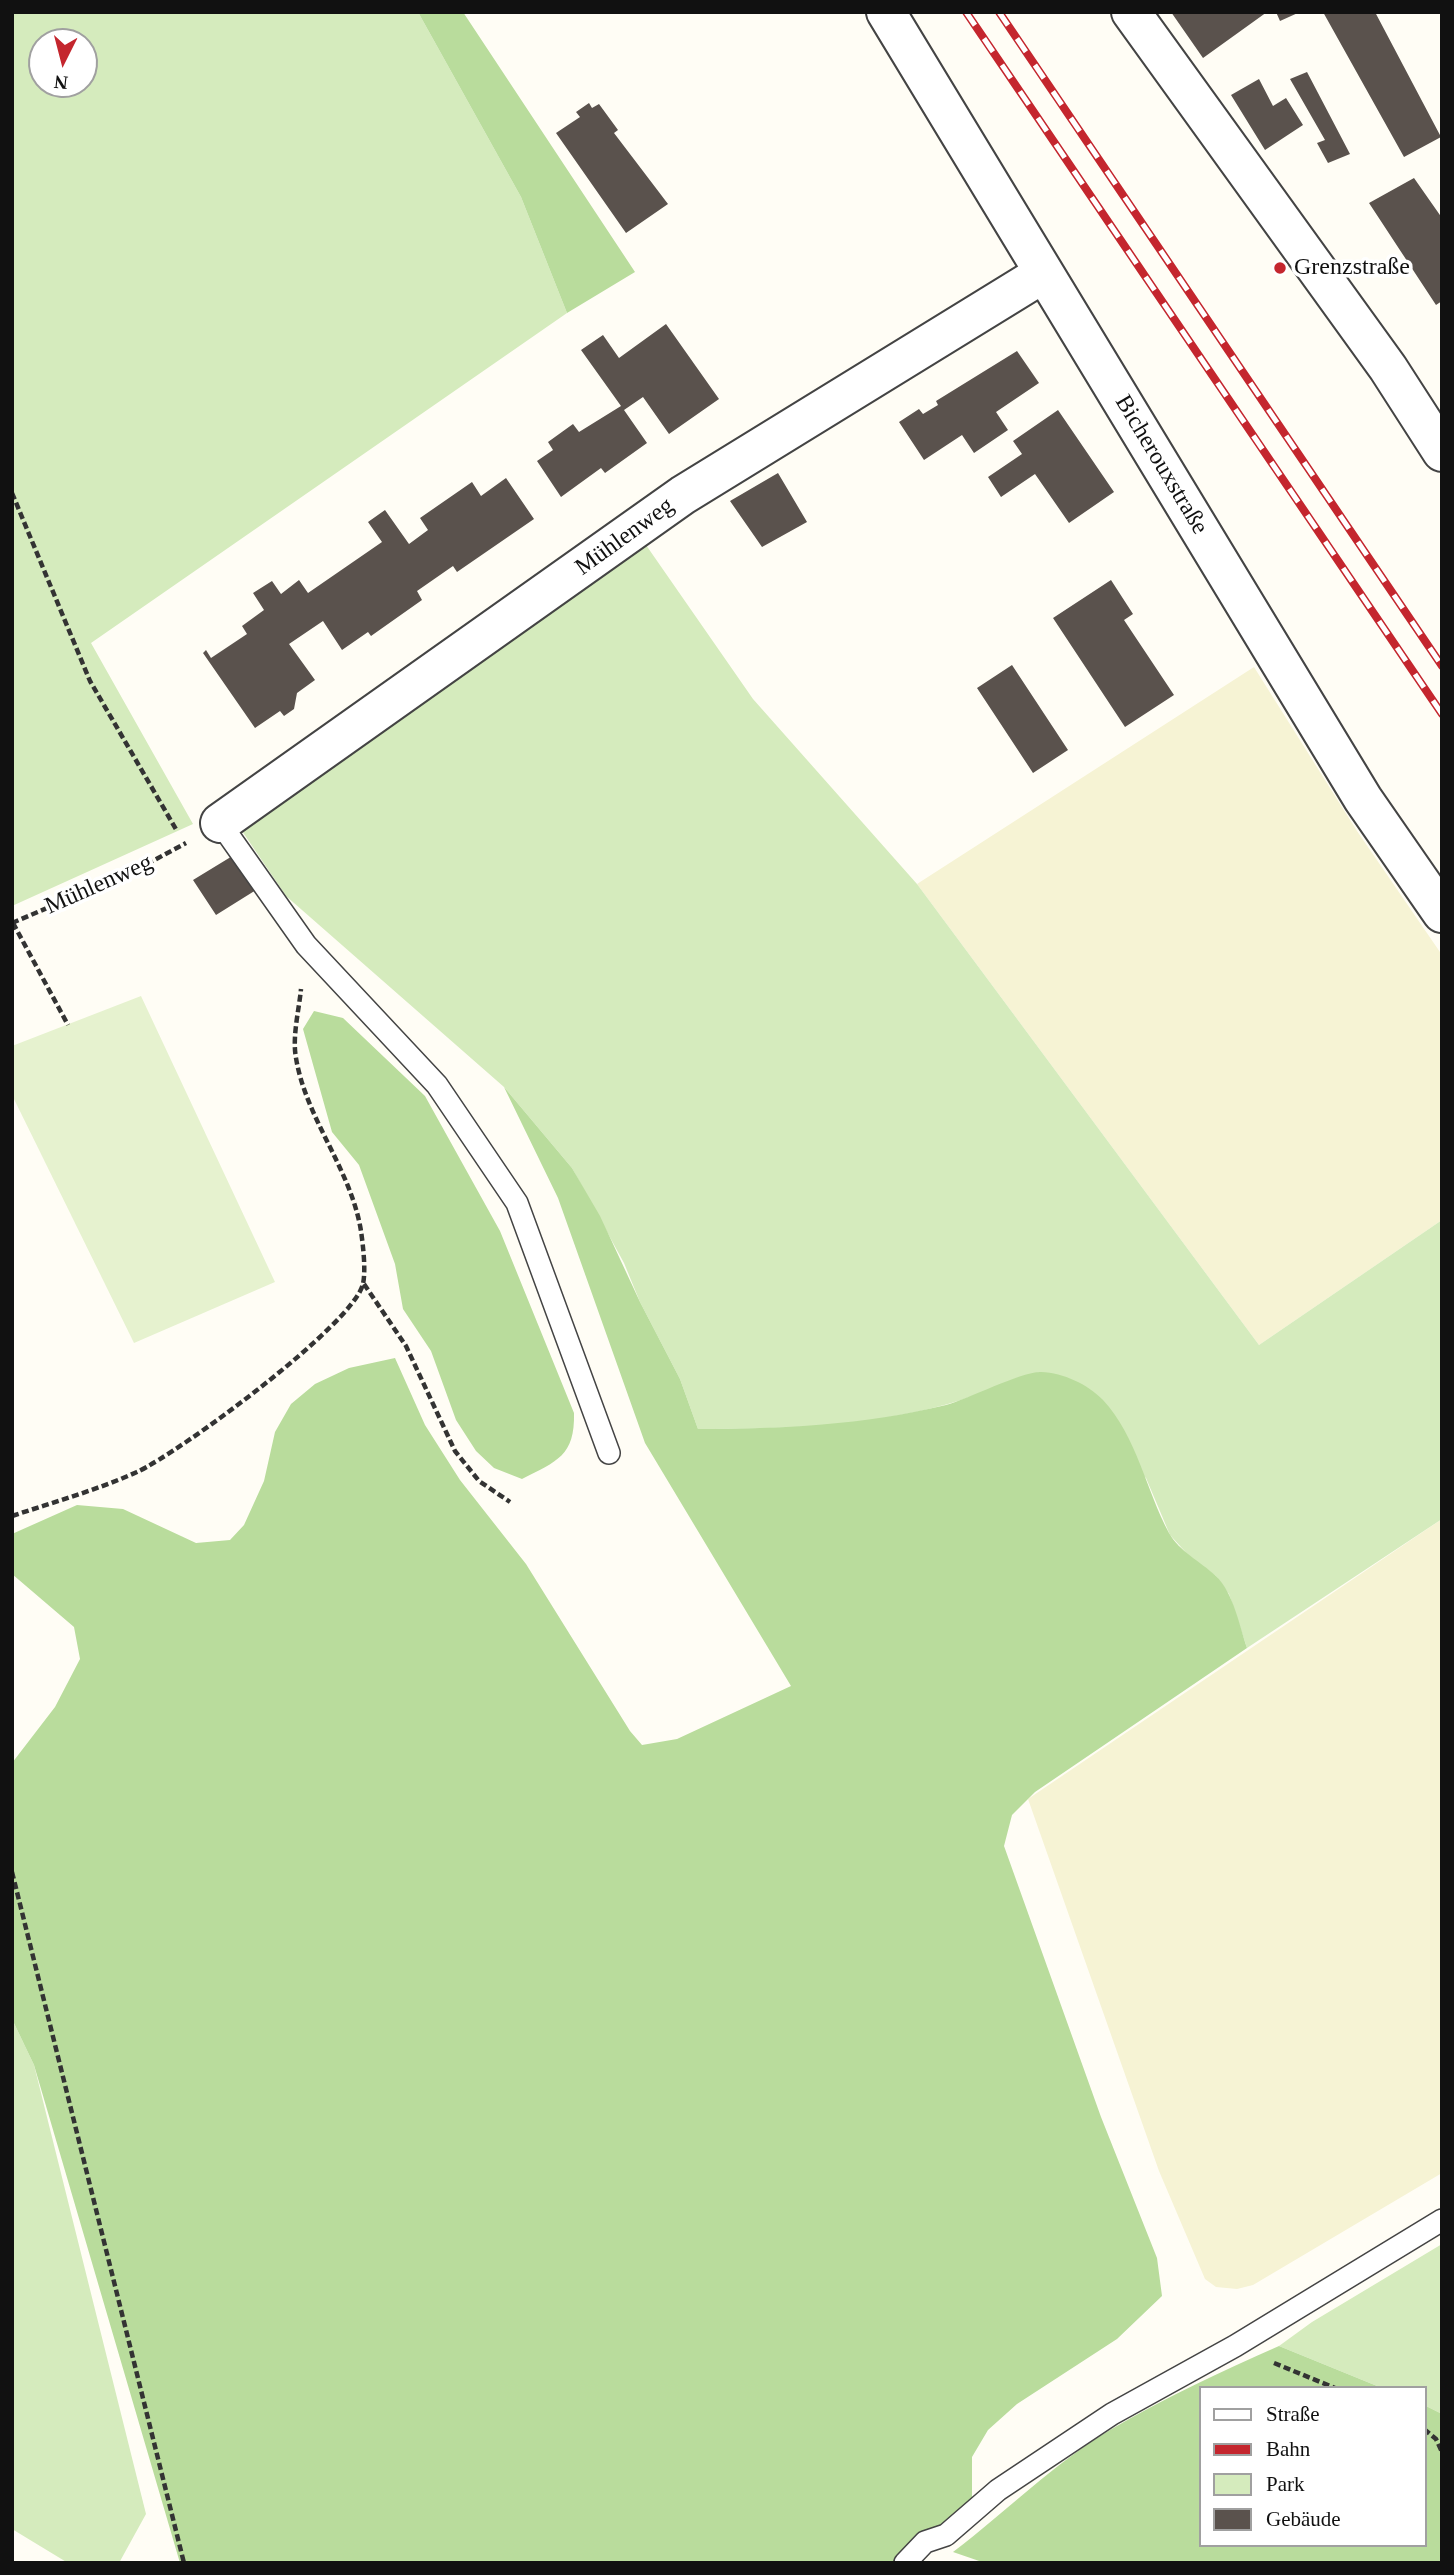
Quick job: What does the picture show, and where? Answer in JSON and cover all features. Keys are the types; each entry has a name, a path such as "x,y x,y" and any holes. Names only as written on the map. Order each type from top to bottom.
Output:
{"street":[{"name":"Bicherouxstraße","path":"886,12 1363,799 1442,913"},
{"path":"1131,12 1388,368 1442,452"},
{"name":"Mühlenweg","path":"220,823 683,495 1044,273"}],"lane":[{"path":"220,823 306,945 437,1086 517,1203 609,1453"},
{"path":"905,2563 925,2542 946,2535 998,2490 1112,2414 1235,2346 1442,2220"}],"path":[{"name":"Mühlenweg","path":"12,493 90,681 184,844 132,872 13,923"},
{"path":"13,923 68,1025"},
{"path":"12,1516 138,1472 173,1452 295,1360 353,1306 363,1283 361,1230 340,1164 304,1090 295,1054 306,945"},
{"path":"363,1283 406,1346 455,1451 479,1481 510,1502"},
{"path":"12,1872 184,2563"},
{"path":"1235,2346 1330,2386"},
{"path":"1426,2431 1436,2439 1442,2452"}],"shaded area":[{"path":"1254,667 1357,831 1442,955 1442,1220 1259,1345 917,884"},
{"path":"1442,1519 1442,2173 1253,2285 1237,2289 1216,2287 1205,2279 1159,2171 1028,1799"}],"green space":[{"path":"12,12 418,12 521,197 567,313 91,643 193,824 12,906"},
{"path":"418,12 463,12 635,272 567,313 521,197"},
{"path":"646,545 753,699 917,884 1259,1345 1442,1220 1442,1519 1247,1648 1229,1594 1216,1576 1191,1558 1170,1535 1146,1478 1039,1372 948,1404 886,1418 792,1427 698,1429 680,1379 640,1302 624,1263 572,1168 504,1087 286,896 240,828 540,609"},
{"path":"141,996 275,1282 134,1343 12,1095 12,1046"},
{"path":"314,1011 343,1018 425,1096 500,1231 574,1413 571,1439 562,1455 522,1479 494,1468 476,1451 456,1420 431,1351 403,1309 395,1264 359,1165 332,1132 303,1029"},
{"path":"504,1087 572,1168 600,1216 680,1379 698,1429 791,1427 884,1417 946,1405 1033,1373 1067,1377 1097,1394 1115,1415 1133,1447 1169,1533 1179,1546 1222,1583 1232,1601 1247,1648 1035,1792 1012,1815 1004,1846 1101,2117 1157,2258 1162,2296 1117,2339 1017,2404 988,2430 972,2457 972,2499 903,2563 180,2563 34,2065 12,2019 12,1763 55,1707 80,1659 74,1627 12,1574 12,1534 77,1505 123,1509 196,1543 230,1540 244,1525 264,1481 275,1432 291,1404 315,1384 349,1368 395,1358 425,1425 460,1480 526,1564 630,1731 642,1745 677,1739 791,1686 645,1443 558,1198"},
{"path":"12,2019 34,2065 146,2514 119,2563 68,2563 12,2529"},
{"path":"1442,2244 1442,2414 1426,2406 1426,2386 1377,2386 1279,2346 1312,2322"},
{"path":"1279,2346 1377,2386 1198,2386 1198,2547 1426,2547 1426,2406 1442,2414 1442,2563 985,2563 953,2552 1089,2443 1193,2385"}],"building":[{"path":"1171,12 1267,12 1203,58"},
{"path":"1276,12 1300,12 1280,21"},
{"path":"1323,12 1375,12 1441,137 1404,157"},
{"path":"1307,72 1350,154 1328,163 1317,143 1325,140 1290,79"},
{"path":"1259,79 1273,106 1286,98 1303,125 1265,150 1231,95"},
{"path":"589,103 592,108 599,104 618,130 614,133 668,204 626,233 556,133 580,117 576,112"},
{"path":"1414,178 1442,218 1442,301 1436,305 1369,203"},
{"path":"666,324 719,399 669,434 643,397 624,410 647,443 605,473 601,468 561,497 537,461 553,450 548,442 573,424 579,432 621,406 581,350 603,335 619,358"},
{"path":"1017,351 1039,383 996,412 1008,430 974,453 962,435 924,460 899,422 919,409 923,414 938,405 936,401"},
{"path":"1058,410 1114,492 1069,523 1035,474 1001,497 988,477 1022,454 1013,441"},
{"path":"778,473 807,522 762,547 730,501"},
{"path":"506,478 534,519 457,572 453,566 417,591 422,600 371,636 368,632 342,650 323,621 289,644 315,680 297,693 294,709 284,716 280,711 255,728 203,653 206,650 211,658 247,634 242,626 264,610 253,593 272,581 281,594 299,580 308,593 382,542 368,522 385,510 409,544 428,530 420,518 472,482 481,496"},
{"path":"1111,580 1133,614 1124,620 1174,695 1125,727 1053,618"},
{"path":"1012,665 1068,750 1033,773 977,688"},
{"path":"234,855 256,890 216,915 193,880"}],"railway":[{"path":"966,12 1442,714"},
{"path":"999,12 1442,666"}],"place":[{"name":"Grenzstraße","path":"1280,268"}]}
